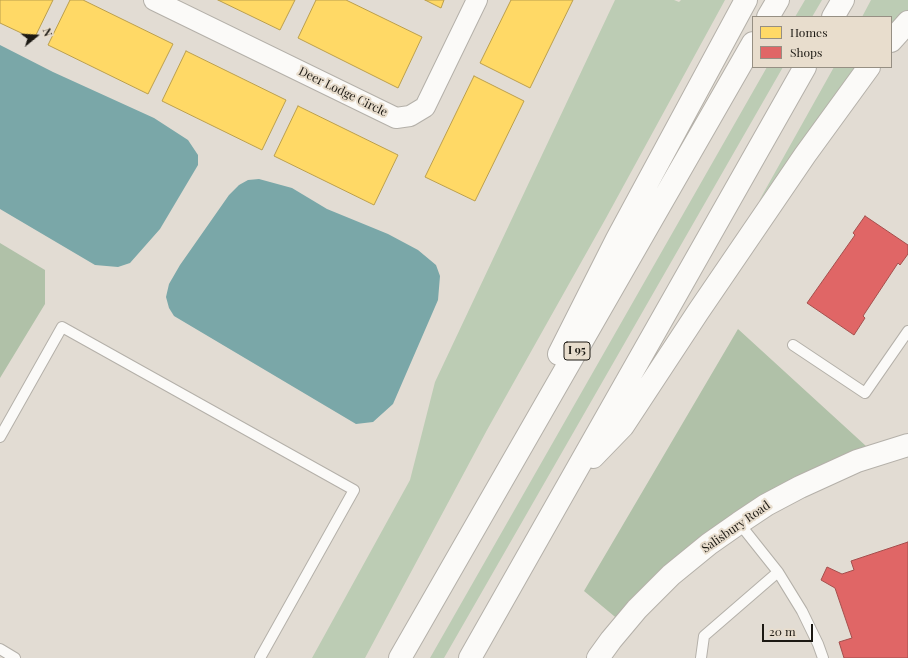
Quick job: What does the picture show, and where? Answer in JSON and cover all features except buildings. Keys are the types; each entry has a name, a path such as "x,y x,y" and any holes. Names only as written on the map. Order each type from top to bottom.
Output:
{"main road":[{"path":"460,551 617,239 746,0"},
{"path":"769,16 778,0"},
{"path":"834,16 843,0"},
{"path":"892,40 908,22"},
{"name":"I 95","path":"400,658 460,551 752,46"},
{"path":"470,658 804,68"},
{"path":"572,480 623,426 698,312 805,155 868,68"},
{"name":"Salisbury Road","path":"598,658 628,619 671,575 709,544 739,523 766,505 800,487 857,462 908,445"}],"street":[{"name":"Deer Lodge Circle","path":"154,0 396,118 410,116 425,107 477,0"}],"lane":[{"path":"0,437 62,327 354,490 260,658"},
{"path":"793,345 865,393 908,331"},
{"path":"739,523 778,572 802,611 823,658"},
{"path":"701,658 704,636 778,572"},
{"path":"0,649 15,658"}],"green space":[{"path":"615,0 674,0 679,2 681,0 725,0 606,218 487,430 365,658 312,658 410,480 435,382"},
{"path":"805,0 822,0 813,16 796,16"},
{"path":"871,0 908,0 908,11 892,29 892,16 863,16"},
{"path":"766,68 782,68 444,658 430,658"},
{"path":"833,68 859,68 759,201"},
{"path":"0,243 45,270 45,304 0,378"},
{"path":"738,329 866,446 827,462 786,482 737,512 620,621 584,591"}],"water":[{"path":"0,45 53,72 154,118 188,140 198,155 198,165 160,229 130,263 118,267 95,265 0,209"},
{"path":"259,179 292,188 327,209 388,234 418,250 436,265 440,276 438,300 393,404 373,422 356,424 174,316 169,308 166,297 169,284 180,265 229,195 239,185 248,180"}]}
